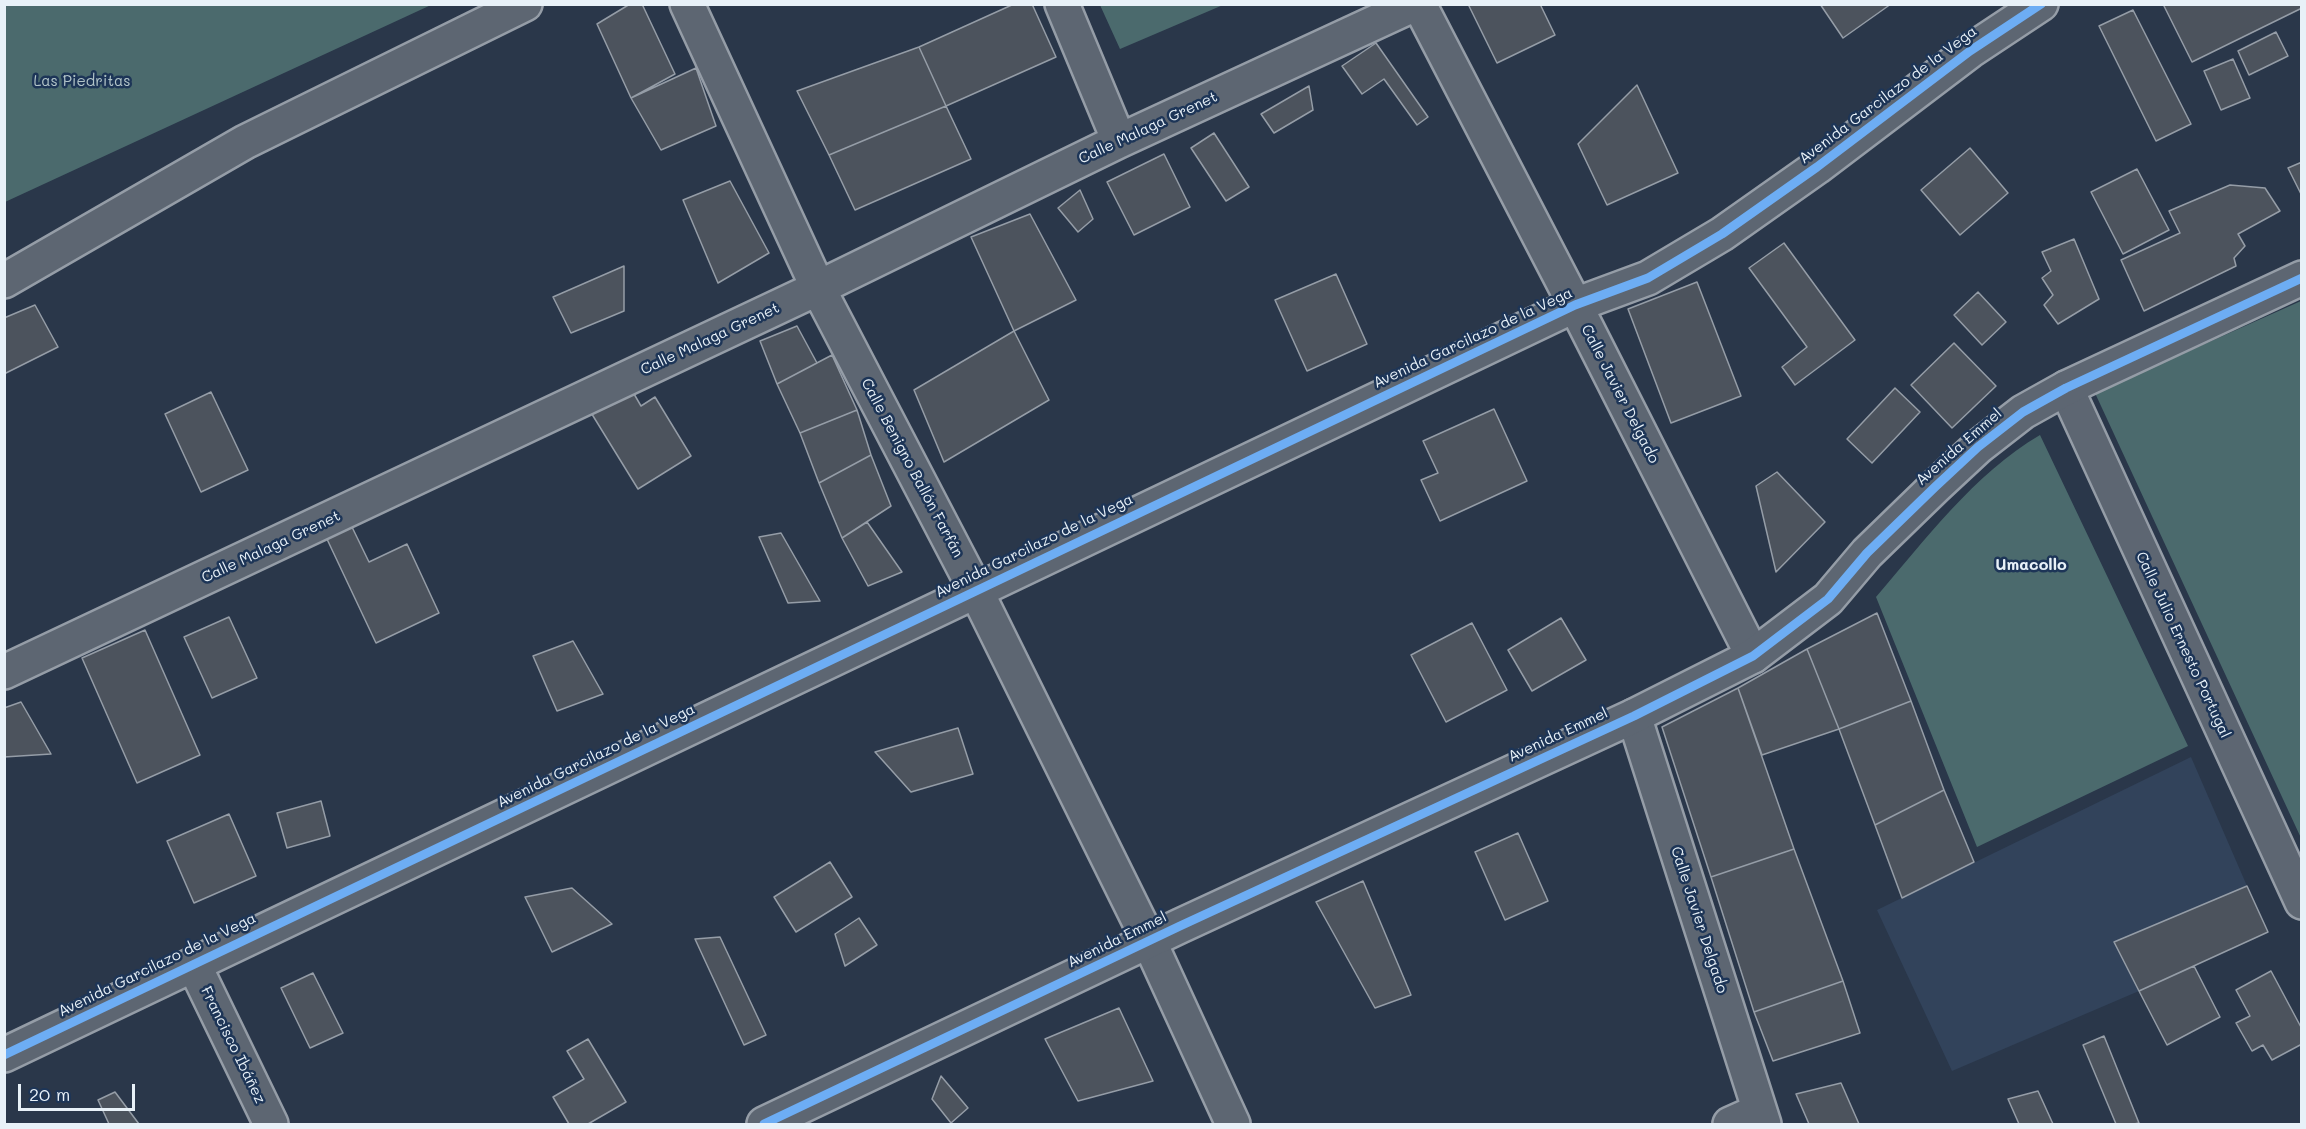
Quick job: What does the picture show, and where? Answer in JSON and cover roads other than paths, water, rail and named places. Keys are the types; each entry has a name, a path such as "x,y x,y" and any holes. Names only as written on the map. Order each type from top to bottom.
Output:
{"street":[{"path":"4,281 245,142 525,4"},
{"name":"Calle Benigno Ballón Farfán","path":"687,4 818,288 976,591 1149,941 1233,1125"},
{"path":"1062,4 1119,141"},
{"name":"Calle Malaga Grenet","path":"4,672 818,288 1119,141 1417,4"},
{"name":"Calle Javier Delgado","path":"1417,4 1575,305 1753,656"},
{"name":"Avenida Garcilazo de la Vega","path":"4,1055 1575,305 1648,278 1722,234 1826,160 1970,51 2041,4"},
{"name":"Avenida Emmel","path":"764,1125 1149,941 1634,716 1753,656 1828,599 1867,553 1978,447 2023,412 2066,388 2301,278"},
{"name":"Calle Julio Ernesto Portugal","path":"2066,388 2301,902"},
{"name":"Calle Javier Delgado","path":"1634,716 1762,1118"},
{"name":"Francisco Ibáñez","path":"194,964 272,1125"},
{"path":"1730,1125 1762,1118"}],"district":[{"name":"Umacollo","path":"2031,565"}],"park label":[{"name":"Las Piedritas","path":"82,81"}]}
